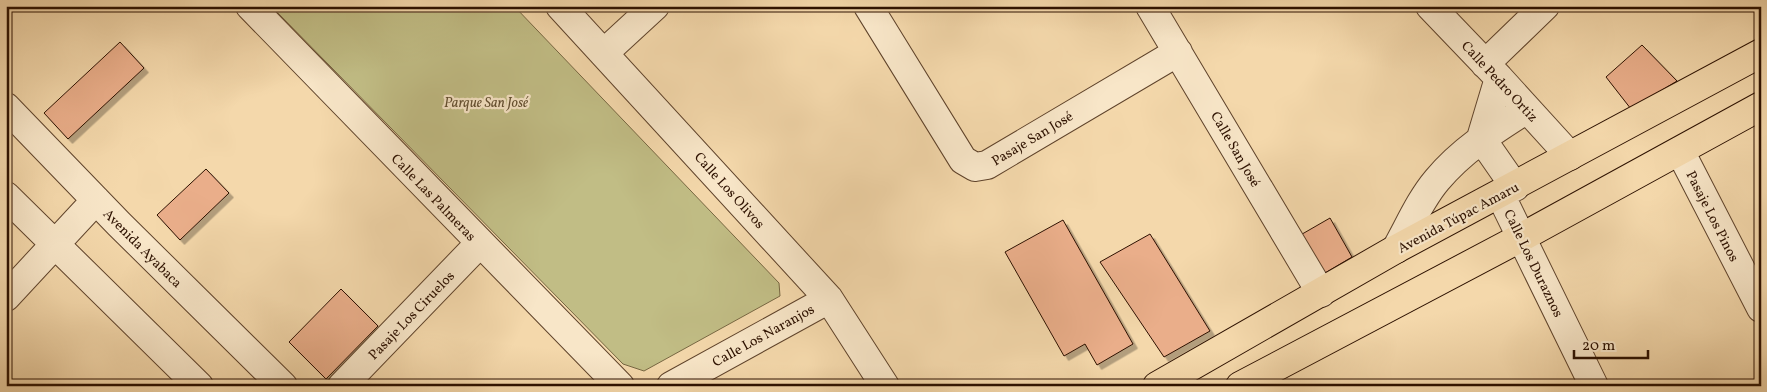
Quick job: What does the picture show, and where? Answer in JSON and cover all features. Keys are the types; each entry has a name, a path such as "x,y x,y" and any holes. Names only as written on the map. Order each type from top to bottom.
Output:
{"main road":[{"name":"Avenida Túpac Amaru","path":"1157,386 1396,249 1508,191 1761,53"},
{"path":"1240,386 1761,106"}],"street":[{"name":"Calle Las Palmeras","path":"250,6 620,386"},
{"name":"Calle Los Olivos","path":"560,6 829,299 885,386"},
{"path":"604,53 655,6"},
{"name":"Pasaje San José","path":"868,6 963,160 975,167 987,165 1178,52"},
{"name":"Calle San José","path":"1150,6 1321,293"},
{"name":"Calle Pedro Ortiz","path":"1430,6 1570,156"},
{"path":"1481,138 1492,71 1545,6"},
{"name":"Avenida Ayabaca","path":"6,106 96,200 283,386"},
{"path":"1396,249 1419,206 1436,180 1481,138 1527,109"},
{"name":"Calle Los Duraznos","path":"1481,138 1508,191 1522,236 1594,386"},
{"name":"Pasaje Los Pinos","path":"1680,150 1761,308"},
{"path":"6,196 199,386"},
{"path":"6,297 96,200"},
{"name":"Pasaje Los Ciruelos","path":"342,386 480,243"},
{"name":"Calle Los Naranjos","path":"671,386 829,299"}],"green space":[{"name":"Parque San José","path":"271,6 514,6 779,283 780,296 644,371 623,364"}],"building":[{"path":"120,42 144,68 68,139 44,113"},
{"path":"1642,45 1677,81 1631,109 1606,77"},
{"path":"206,169 229,193 180,240 157,215"},
{"path":"1330,218 1352,257 1320,276 1297,237"},
{"path":"1063,220 1133,344 1097,365 1085,344 1064,356 1005,252"},
{"path":"1150,234 1210,331 1164,357 1100,262"},
{"path":"341,289 378,326 326,379 289,342"}]}
